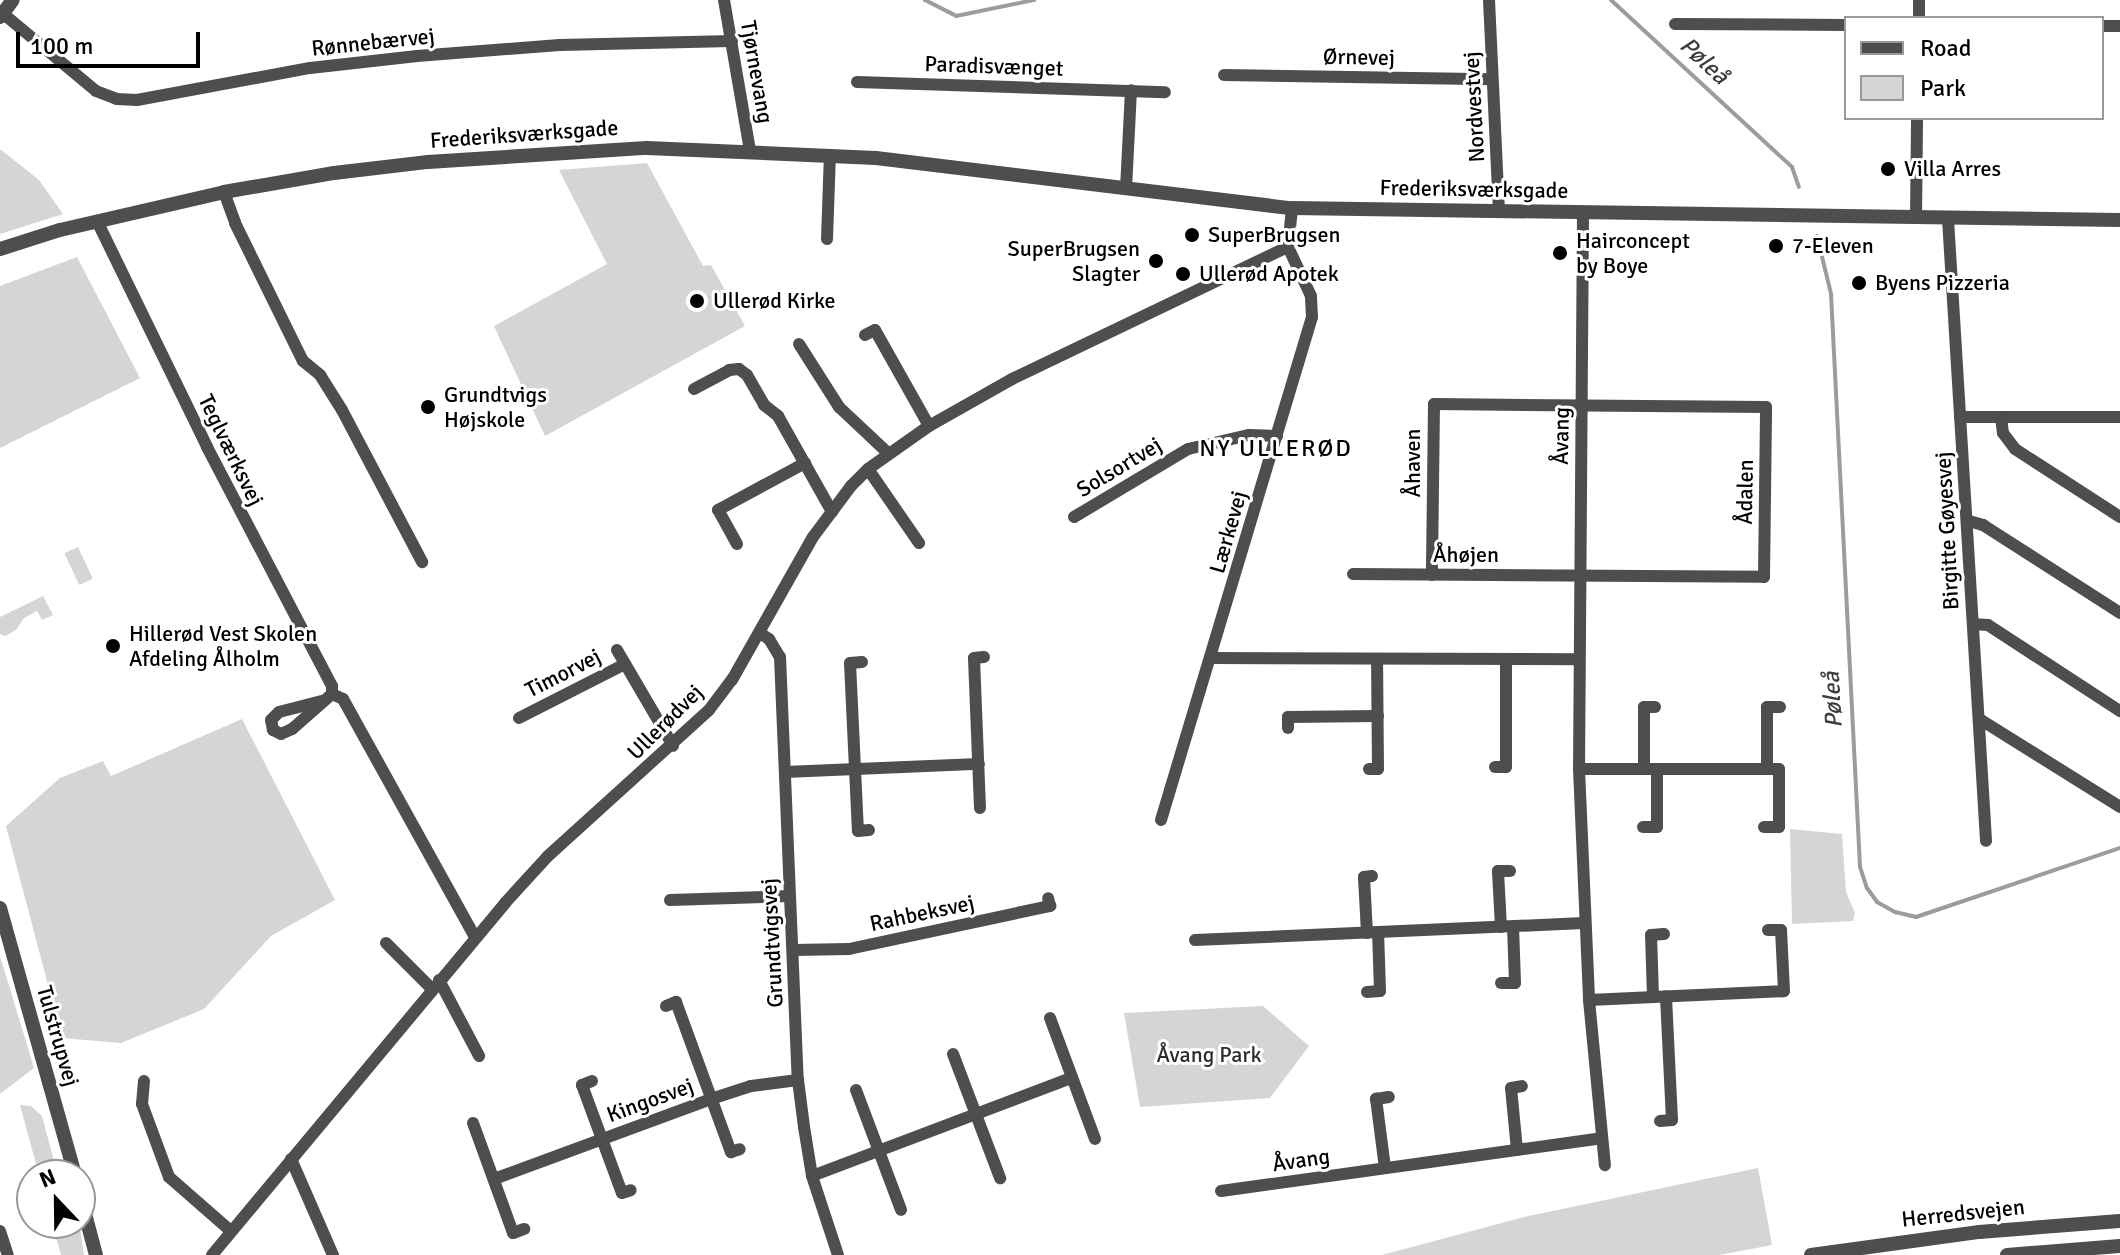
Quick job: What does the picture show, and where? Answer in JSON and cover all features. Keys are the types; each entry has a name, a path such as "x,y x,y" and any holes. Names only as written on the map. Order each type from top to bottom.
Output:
{"street":[{"path":"1,14 13,0"},
{"name":"Tjørnevang","path":"724,0 750,150"},
{"name":"Nordvestvej","path":"1489,0 1499,212"},
{"name":"Rønnebærvej","path":"1,14 96,91 117,99 137,100 310,68 417,56 560,45 732,41"},
{"path":"1675,24 1844,25"},
{"name":"Ørnevej","path":"1224,75 1492,79"},
{"name":"Paradisvænget","path":"857,82 1165,92"},
{"path":"1126,189 1131,90"},
{"path":"1916,218 1917,120"},
{"name":"Frederiksværksgade","path":"0,249 97,221 224,192 334,173 428,162 647,148 830,155 1292,208 2120,220"},
{"path":"827,239 830,155"},
{"path":"224,192 235,223 303,361 320,375 342,410 422,562"},
{"path":"1288,247 1292,208"},
{"name":"Åvang","path":"1583,213 1579,769 1589,1000 1605,1165"},
{"name":"Birgitte Gøyesvej","path":"1948,219 1969,521 1986,841"},
{"name":"Teglværksvej","path":"97,221 221,475 332,686 327,697 343,699 475,937"},
{"name":"Ullerødvej","path":"212,1255 435,984 548,856 673,746 709,710 760,633 813,537 868,469 929,426 1012,379 1288,247"},
{"name":"Lærkevej","path":"1161,820 1312,317 1311,296 1288,247"},
{"path":"865,335 875,330 929,426"},
{"path":"799,344 839,407 888,453"},
{"path":"694,389 729,370 739,369 747,375 764,405 778,416 832,512"},
{"name":"Åhaven","path":"1432,575 1434,404 1581,405"},
{"name":"Ådalen","path":"1579,576 1764,577 1766,407 1581,405"},
{"path":"1960,417 2120,417"},
{"path":"2001,417 2008,443 2120,517"},
{"name":"Solsortvej","path":"1074,517 1188,449 1249,435 1277,436"},
{"path":"737,544 718,510 805,463"},
{"path":"868,469 919,543"},
{"path":"1969,521 1983,525 2120,613"},
{"name":"Åhøjen","path":"1353,574 1579,576"},
{"path":"1973,624 1988,625 2120,711"},
{"name":"Grundtvigsvej","path":"760,633 769,639 780,657 798,1080 812,1176 838,1255"},
{"name":"Timorvej","path":"617,650 673,746"},
{"path":"980,808 974,658 984,657"},
{"path":"1212,658 1578,659"},
{"path":"1369,769 1378,769 1377,659"},
{"path":"1495,767 1506,767 1506,660"},
{"path":"862,662 850,663 858,831 869,830"},
{"name":"Timorvej","path":"519,718 625,664"},
{"path":"1643,827 1657,827 1644,707 1655,707"},
{"path":"1767,769 1767,707 1780,707"},
{"path":"1288,728 1288,717 1378,716"},
{"path":"1981,720 2120,807"},
{"path":"785,772 979,764"},
{"path":"1579,769 1779,769 1779,827 1764,827"},
{"path":"1501,983 1515,983 1498,871 1510,871"},
{"path":"1367,992 1380,991 1364,877 1372,876"},
{"path":"670,900 790,896"},
{"name":"Rahbeksvej","path":"793,950 849,949 1050,906 1048,898"},
{"name":"Tulstrupvej","path":"0,908 71,1159"},
{"path":"1195,940 1584,923"},
{"path":"1589,1000 1784,991 1781,930 1768,930"},
{"path":"1660,1121 1672,1120 1651,935 1664,934"},
{"path":"386,943 435,984 479,1056"},
{"name":"Kingosvej","path":"666,1006 676,1002 731,1152 740,1149"},
{"path":"1050,1018 1095,1139"},
{"path":"953,1054 1000,1178"},
{"path":"812,1176 1072,1078"},
{"name":"Kingosvej","path":"494,1179 711,1099 751,1086 798,1080"},
{"path":"144,1081 142,1104 169,1177 231,1231"},
{"name":"Kingosvej","path":"592,1081 582,1085 622,1193 631,1190"},
{"path":"1517,1150 1511,1088 1522,1086"},
{"path":"856,1090 901,1210"},
{"path":"1385,1168 1376,1099 1389,1097"},
{"path":"473,1123 513,1233 524,1229"},
{"name":"Åvang","path":"1221,1191 1601,1138"},
{"path":"291,1159 333,1255"},
{"name":"Herredsvejen","path":"1811,1255 1979,1232 2120,1221"},
{"path":"0,1231 8,1255"},
{"path":"2007,1255 2120,1246"}],"green space":[{"path":"0,149 39,180 63,214 0,234"},
{"path":"647,163 703,266 711,265 745,326 545,436 494,326 607,264 559,170"},
{"path":"77,257 140,378 0,448 0,286"},
{"path":"78,547 93,579 79,585 64,553"},
{"path":"43,596 53,615 42,620 37,611 24,618 16,630 5,636 0,634 0,617"},
{"path":"242,719 335,900 271,936 204,1009 121,1043 62,1038 6,826 60,778 103,761 111,776"},
{"path":"1790,829 1842,834 1846,892 1855,913 1853,921 1792,924"},
{"path":"0,956 34,1068 0,1094"},
{"name":"Åvang Park","path":"1263,1006 1309,1046 1270,1098 1140,1107 1124,1013"},
{"path":"20,1105 31,1106 42,1116 53,1159 35,1159"},
{"path":"1758,1168 1772,1245 1719,1255 1382,1255 1524,1217"},
{"path":"56,1239 82,1239 84,1255 61,1255"}],"waterway":[{"name":"Pøleå","path":"925,0 956,16 1034,0"},
{"name":"Pøleå","path":"1611,0 1792,167 1799,187"},
{"name":"Pøleå","path":"1817,236 1831,294 1860,867 1867,888 1877,902 1895,912 1916,917 2120,848"}],"place":[{"name":"Villa Arres","path":"1888,169"},
{"name":"SuperBrugsen","path":"1192,235"},
{"name":"7-Eleven","path":"1776,246"},
{"name":"Hairconcept by Boye","path":"1560,253"},
{"name":"SuperBrugsen Slagter","path":"1156,261"},
{"name":"Ullerød Apotek","path":"1183,274"},
{"name":"Byens Pizzeria","path":"1859,283"},
{"name":"Ullerød Kirke","path":"697,301"},
{"name":"Grundtvigs Højskole","path":"428,407"},
{"name":"Hillerød Vest Skolen Afdeling Ålholm","path":"113,646"}],"district":[{"name":"NY ULLERØD","path":"1276,449"}]}
